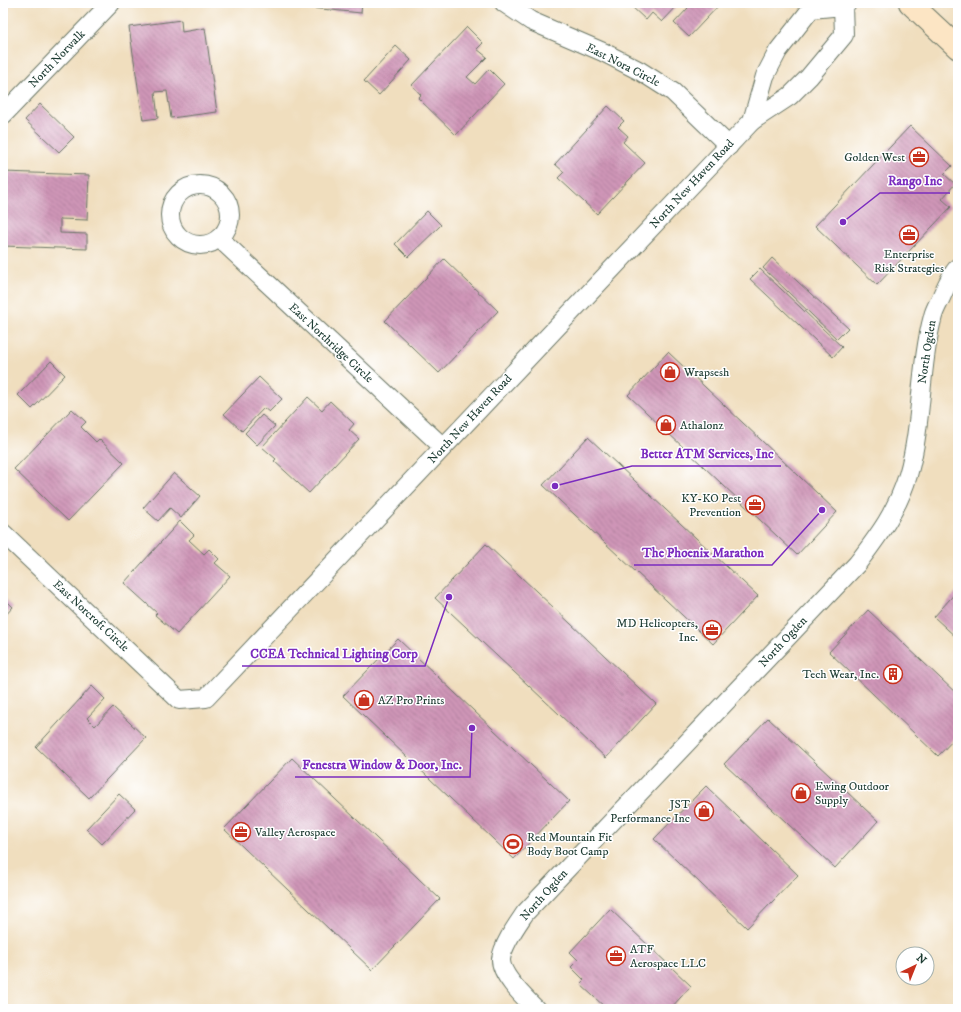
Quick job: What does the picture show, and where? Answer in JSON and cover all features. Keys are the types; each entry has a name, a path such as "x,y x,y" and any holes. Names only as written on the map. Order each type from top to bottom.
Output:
{"main road":[{"path":"910,3 958,48"}],"street":[{"name":"North Norwalk","path":"3,115 111,3"},
{"name":"East Nora Circle","path":"504,3 532,21 603,52 646,75 673,92 728,146"},
{"name":"North New Haven Road","path":"179,700 206,698 752,121 790,96 809,77 844,35 845,5 811,9 778,51 765,76 752,121"},
{"name":"East Northridge Circle","path":"219,238 443,447"},
{"name":"North Ogden","path":"536,1009 518,991 506,975 501,960 509,937 525,913 857,564 884,528 899,502 908,474 914,446 925,353 933,314 952,274 958,267"},
{"name":"East Norcroft Circle","path":"3,533 179,700"}],"building":[{"path":"281,3 362,3 361,13 281,5"},
{"path":"631,3 680,3 662,22 652,13 646,20 630,5"},
{"path":"683,3 721,3 689,37 674,23 688,8"},
{"path":"181,20 182,32 205,28 217,112 171,118 167,91 155,92 158,118 143,120 129,27"},
{"path":"467,27 483,43 477,49 487,57 467,77 475,84 489,69 504,84 456,135 418,98 421,95 412,85"},
{"path":"396,46 411,60 379,95 364,81"},
{"path":"40,104 74,137 59,152 25,120"},
{"path":"608,106 624,121 618,127 628,136 623,142 645,163 597,214 558,178 564,172 555,164"},
{"path":"910,126 952,166 944,174 955,184 942,199 951,207 877,285 815,226"},
{"path":"4,172 89,175 87,220 60,219 60,233 87,234 87,249 3,246"},
{"path":"427,211 441,225 408,257 395,244"},
{"path":"772,258 848,328 837,339 763,268"},
{"path":"444,259 498,311 439,373 385,321"},
{"path":"760,269 842,347 833,357 750,279"},
{"path":"668,352 837,512 797,555 628,395"},
{"path":"51,361 65,375 32,409 18,395"},
{"path":"259,377 282,399 269,412 264,408 242,431 224,414"},
{"path":"308,397 322,410 330,401 354,424 349,430 359,439 309,493 274,461 276,459 262,447"},
{"path":"72,409 86,422 81,427 96,442 99,439 124,463 68,521 14,469"},
{"path":"262,415 275,426 257,445 245,433"},
{"path":"588,437 758,596 713,644 543,485"},
{"path":"174,473 200,496 181,518 170,508 158,521 143,508"},
{"path":"180,521 194,535 189,540 204,554 209,549 219,559 215,563 230,576 177,634 155,615 157,613 124,583"},
{"path":"486,544 656,704 606,758 435,598"},
{"path":"958,590 958,639 934,617"},
{"path":"3,597 13,607 3,618"},
{"name":"Tech Wear, Inc.","path":"868,610 958,695 958,735 938,756 829,652"},
{"path":"398,639 569,801 514,859 343,696"},
{"path":"92,686 105,699 87,718 95,726 113,707 146,738 89,798 36,747"},
{"name":"Ewing Outdoor Supply","path":"768,718 878,821 835,868 724,764"},
{"path":"292,758 440,899 372,970 224,829"},
{"path":"706,786 798,875 747,928 654,839"},
{"path":"119,794 135,809 102,844 86,829"},
{"name":"ATF Aerospace LLC","path":"610,909 691,986 670,1009 607,1009 580,984 584,980 571,967 578,960 570,952"}],"place":[{"name":"Golden West","path":"919,157"},
{"name":"Rango Inc","path":"843,222"},
{"name":"Enterprise Risk Strategies","path":"909,235"},
{"name":"Wrapsesh","path":"670,372"},
{"name":"Athalonz","path":"666,425"},
{"name":"Better ATM Services, Inc","path":"555,486"},
{"name":"KY-KO Pest Prevention","path":"755,505"},
{"name":"The Phoenix Marathon","path":"822,510"},
{"name":"CCEA Technical Lighting Corp","path":"449,597"},
{"name":"MD Helicopters, Inc.","path":"712,630"},
{"name":"Tech Wear, Inc.","path":"893,674"},
{"name":"AZ Pro Prints","path":"364,700"},
{"name":"Fenestra Window & Door, Inc.","path":"472,728"},
{"name":"Ewing Outdoor Supply","path":"801,793"},
{"name":"JST Performance Inc","path":"704,811"},
{"name":"Valley Aerospace","path":"241,832"},
{"name":"Red Mountain Fit Body Boot Camp","path":"513,844"},
{"name":"ATF Aerospace LLC","path":"616,956"}]}
